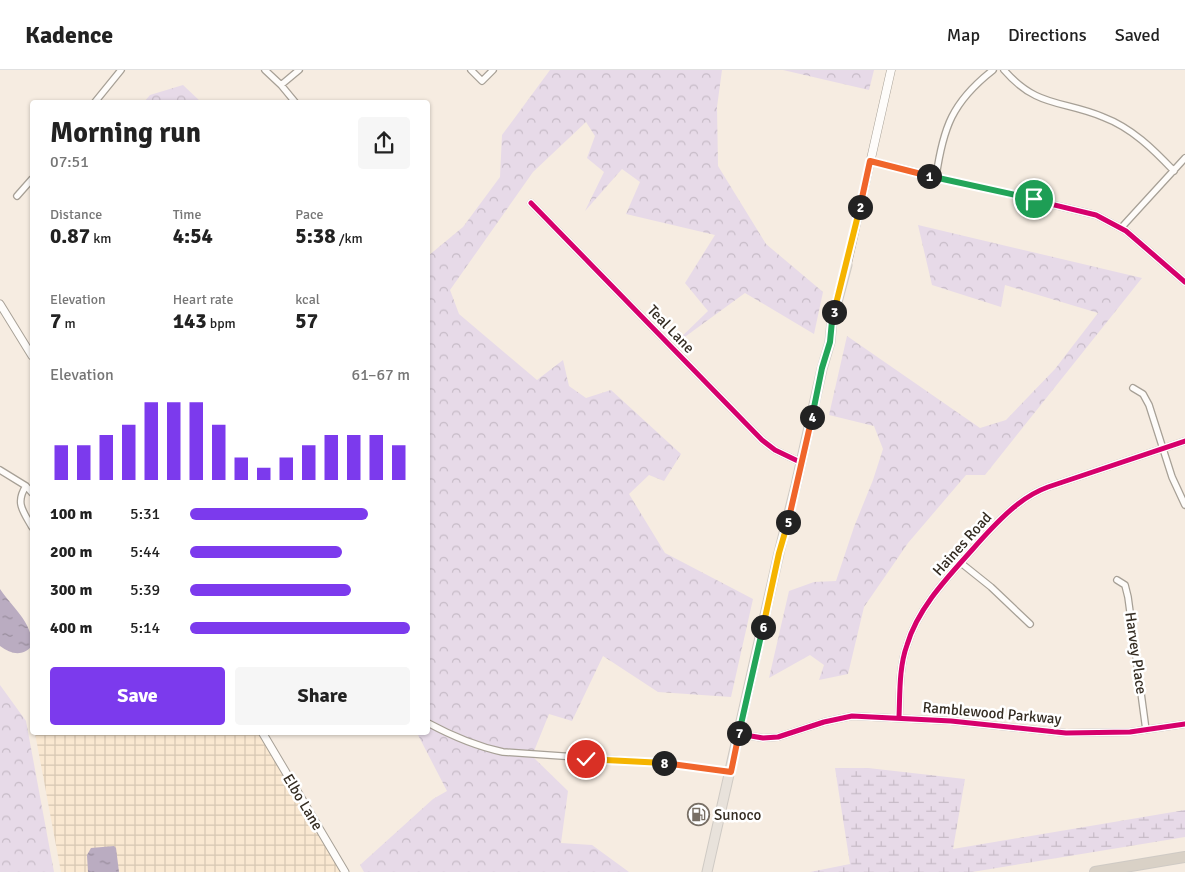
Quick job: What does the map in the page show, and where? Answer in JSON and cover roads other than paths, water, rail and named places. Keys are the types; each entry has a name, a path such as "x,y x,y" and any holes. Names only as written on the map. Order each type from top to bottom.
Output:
{"highway":[{"path":"1095,872 1185,857"}],"main road":[{"path":"708,872 779,553 802,463 822,368 830,342 832,321 847,265 891,70"}],"street":[{"path":"97,100 121,70"},
{"path":"264,70 281,85 293,100"},
{"path":"281,85 299,70"},
{"path":"472,70 482,80 493,70"},
{"path":"936,177 943,140 956,107 972,87 993,70"},
{"path":"1004,70 1021,87 1037,97 1094,114 1120,125 1147,144 1174,171"},
{"path":"1121,228 1185,158"},
{"path":"870,161 1096,215 1121,228 1144,245 1185,282"},
{"path":"17,196 30,181"},
{"name":"Teal Lane","path":"530,203 762,440 775,450 802,463"},
{"path":"0,304 30,353"},
{"path":"1133,388 1139,390 1146,399 1177,492 1185,505"},
{"name":"Haines Road","path":"899,717 902,672 907,644 932,598 961,562 1009,512 1038,491 1091,471 1185,441"},
{"path":"0,470 26,486 30,491"},
{"path":"26,486 20,494 20,501 23,512 30,524"},
{"path":"961,562 1030,624"},
{"name":"Harvey Place","path":"1117,580 1125,585 1128,597 1146,730"},
{"name":"Ramblewood Parkway","path":"739,734 763,738 778,737 818,723 852,716 951,721 1066,733 1146,730 1185,724"},
{"path":"430,724 464,741 483,748 503,752 662,763 731,772"},
{"name":"Elbo Lane","path":"264,735 345,872"}],"water":[{"path":"0,589 21,616 29,630 30,648 24,652 16,653 0,646"},
{"path":"114,846 116,848 119,872 88,872 87,855 91,848"}],"place":[{"name":"Sunoco","path":"698,815"}]}
